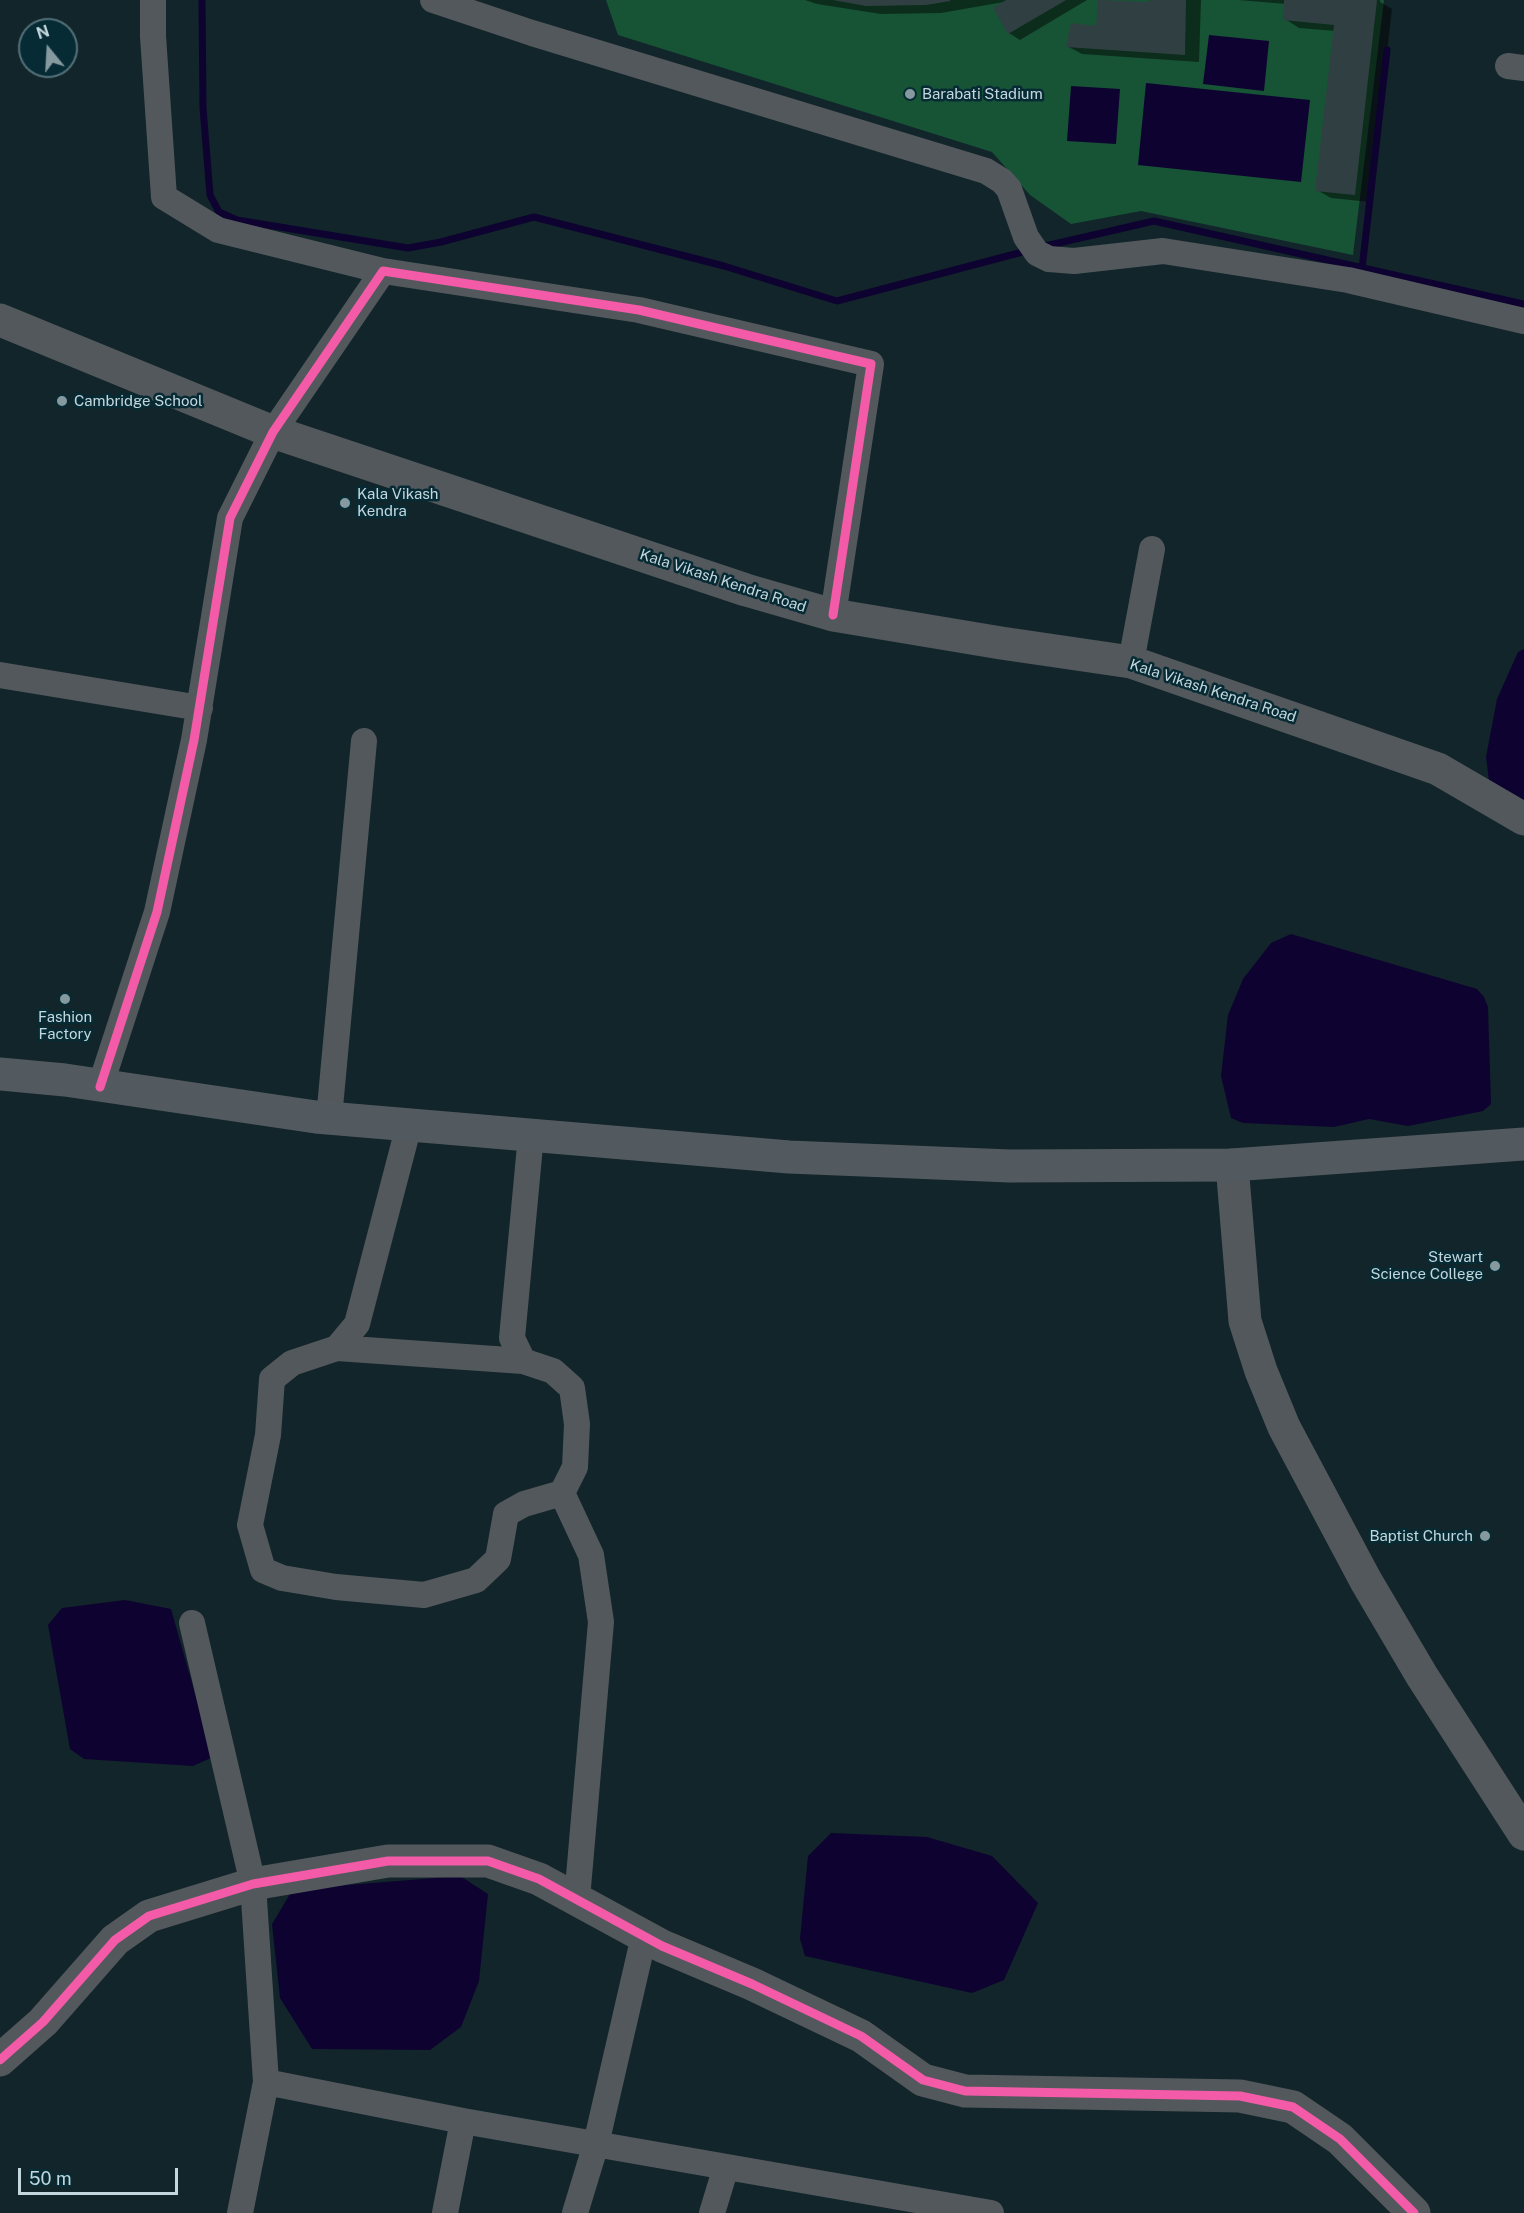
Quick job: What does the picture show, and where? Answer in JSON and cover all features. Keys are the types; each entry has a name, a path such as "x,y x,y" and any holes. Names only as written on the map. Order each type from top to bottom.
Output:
{"main road":[{"path":"0,1074 65,1080 100,1087 329,1118 789,1157 987,1166 1232,1165 1524,1144"}],"street":[{"path":"153,0 153,36 164,197 218,230 383,272 639,310 871,363 833,615"},
{"path":"433,0 532,33 986,171 1002,181 1009,189 1026,237 1037,253 1049,259 1074,261 1163,251 1348,280 1524,321"},
{"path":"100,1087 157,912 200,708 230,518 273,432 383,272"},
{"name":"Kala Vikash Kendra Road","path":"0,320 273,432 746,590 833,615 1001,644 1131,662 1438,769 1524,819"},
{"path":"1131,662 1152,549"},
{"path":"0,675 200,708"},
{"path":"329,1118 364,741"},
{"path":"336,1348 357,1324 409,1125"},
{"path":"523,1361 512,1338 531,1135"},
{"path":"1232,1165 1245,1321 1261,1371 1284,1427 1366,1581 1422,1676 1524,1834"},
{"path":"336,1348 523,1361 553,1371 572,1388 577,1424 575,1467 562,1493 524,1504 506,1514 498,1559 476,1580 424,1595 336,1587 282,1578 263,1570 250,1525 268,1435 272,1379 292,1363 336,1348"},
{"path":"562,1493 591,1555 601,1622 577,1899"},
{"path":"192,1623 253,1884 266,2082 240,2213"},
{"path":"0,2060 43,2022 115,1940 149,1916 253,1884 388,1861 488,1861 539,1879 662,1946 752,1984 861,2036 923,2080 965,2091 1240,2096 1293,2107 1340,2139 1414,2213"},
{"path":"575,2213 596,2144 644,1936"},
{"path":"266,2082 463,2121 991,2213"},
{"path":"445,2213 463,2121"},
{"path":"711,2213 726,2167"}],"green space":[{"path":"606,0 1384,0 1353,255 1141,211 1071,224 1030,195 992,152 618,35"}],"shaded area":[{"path":"1209,35 1269,41 1264,91 1203,84"},
{"path":"1146,83 1310,100 1301,182 1138,165"},
{"path":"1071,86 1120,89 1116,144 1067,141"},
{"path":"1524,649 1524,817 1491,797 1486,757 1497,699 1518,652"},
{"path":"1291,934 1477,989 1484,997 1488,1007 1491,1104 1483,1111 1408,1126 1369,1119 1334,1127 1243,1123 1231,1118 1221,1076 1228,1015 1243,979 1271,943"},
{"path":"125,1600 171,1609 213,1757 193,1766 84,1759 70,1749 48,1625 62,1608"},
{"path":"831,1833 927,1837 992,1856 1038,1903 1004,1980 972,1993 805,1956 800,1939 808,1856"},
{"path":"460,1876 488,1894 479,1981 461,2027 430,2050 312,2049 280,1998 272,1924 290,1894 322,1887"}],"building":[{"path":"833,0 950,1 926,5 866,6"},
{"path":"1006,0 1066,0 1008,34 993,8"},
{"path":"1098,0 1149,2 1149,0 1186,0 1185,55 1066,47 1071,23 1096,26"},
{"path":"1284,0 1377,0 1355,195 1315,191 1334,25 1283,20"}],"waterway":[{"path":"202,0 203,108 210,195 219,212 237,220 408,248 441,242 534,217 724,266 837,301 1030,250"},
{"path":"1362,269 1387,50"},
{"path":"1041,247 1154,221 1524,304"}],"cycle path":[{"path":"100,1087 157,912 194,740 230,518 273,432 383,271 639,310 871,364 833,615"},
{"path":"0,2060 43,2022 115,1940 149,1916 253,1884 388,1861 488,1861 539,1879 662,1946 752,1984 861,2036 923,2080 965,2091 1240,2096 1293,2107 1340,2139 1414,2213"}],"place":[{"name":"Barabati Stadium","path":"910,94"},
{"name":"Cambridge School","path":"62,401"},
{"name":"Kala Vikash Kendra","path":"345,503"},
{"name":"Fashion Factory","path":"65,999"},
{"name":"Stewart Science College","path":"1495,1266"},
{"name":"Baptist Church","path":"1485,1536"}]}
